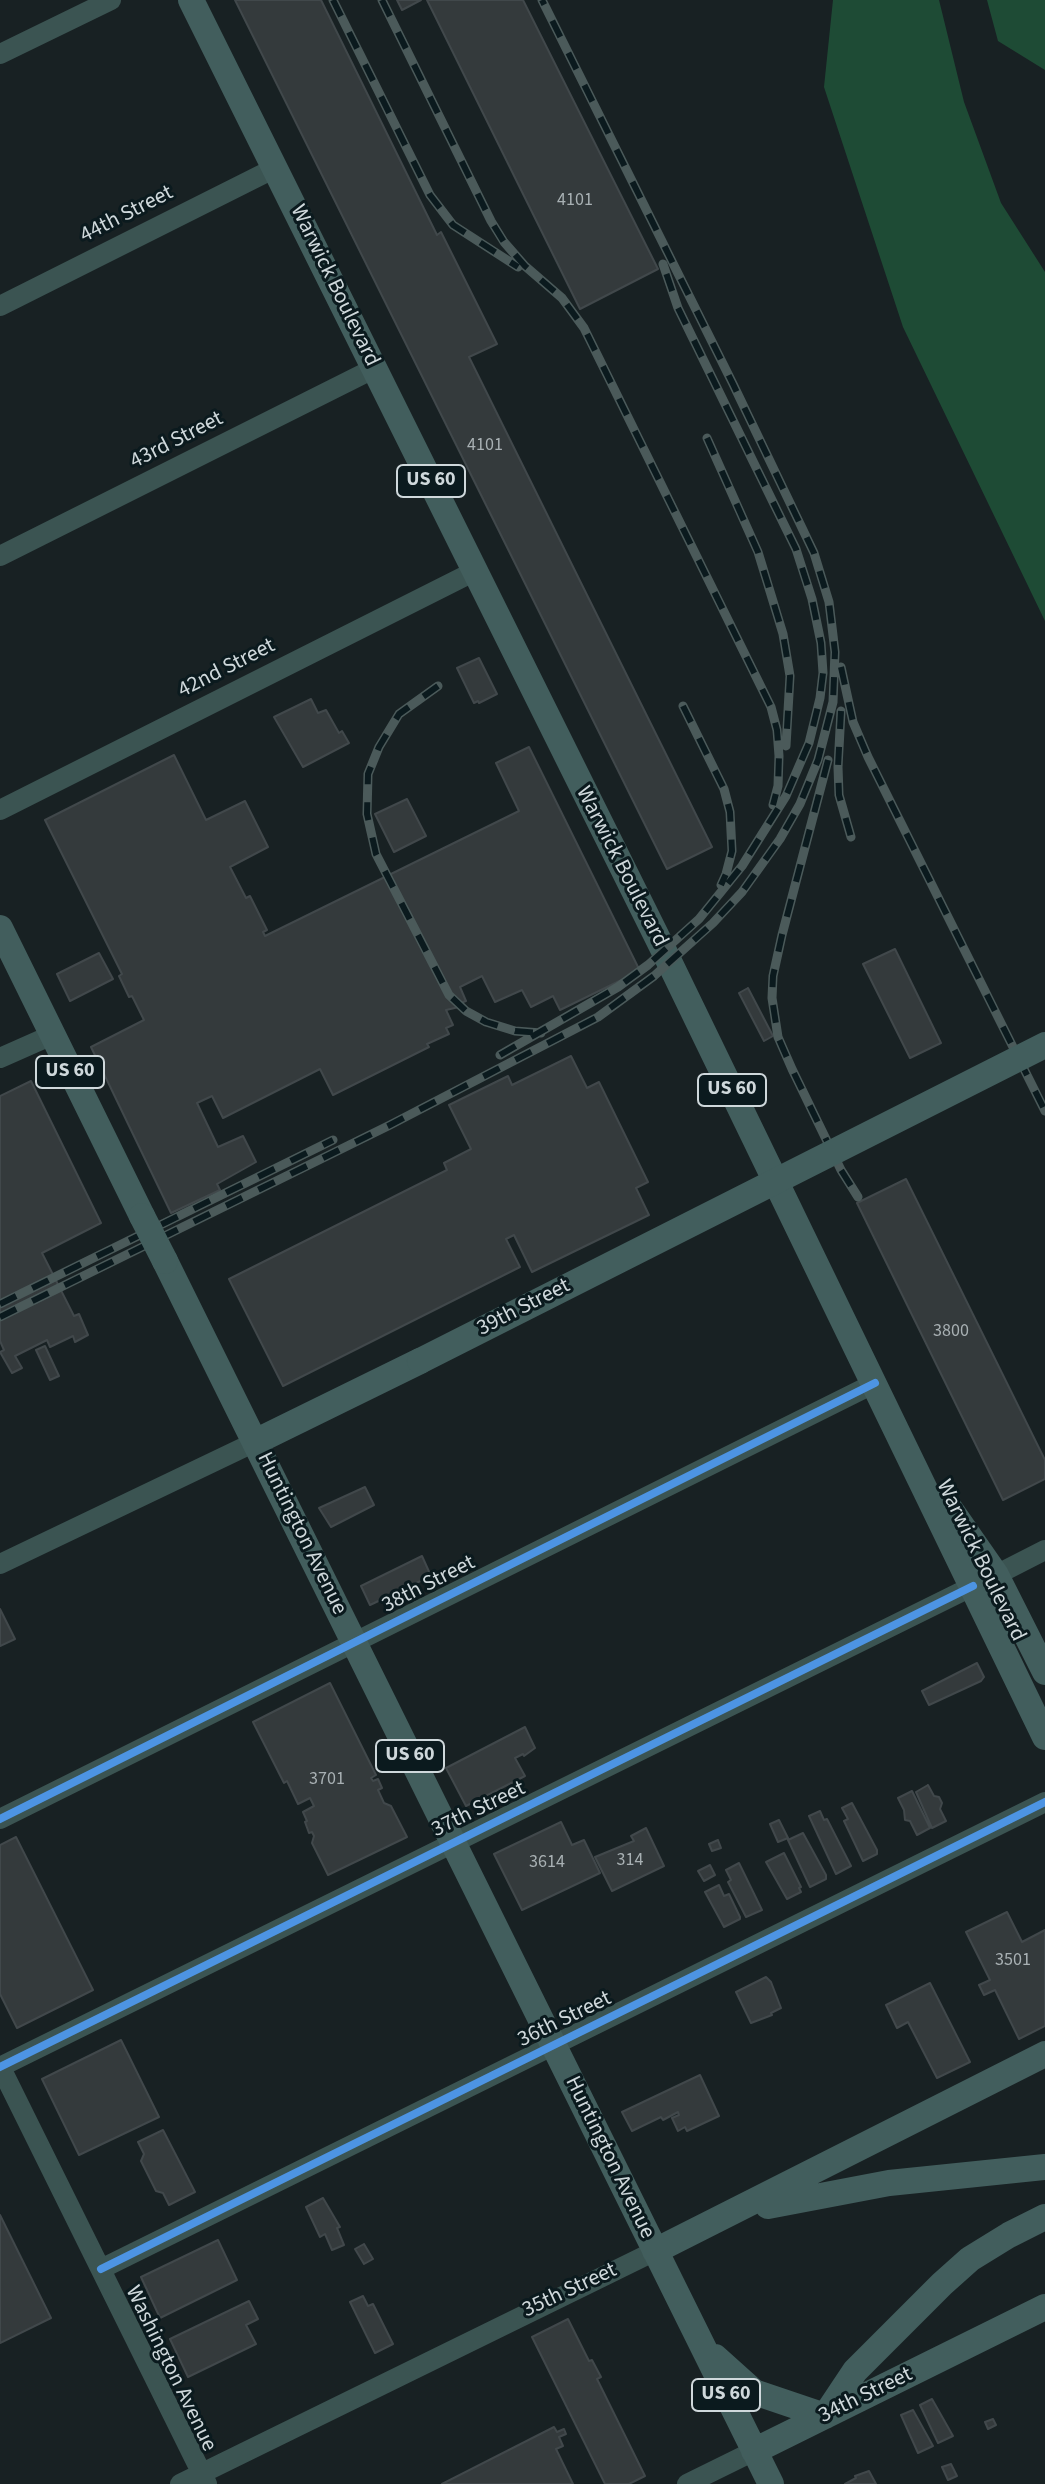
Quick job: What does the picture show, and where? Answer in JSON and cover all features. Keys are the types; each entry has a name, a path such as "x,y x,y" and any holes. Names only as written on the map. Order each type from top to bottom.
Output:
{"main road":[{"name":"Warwick Boulevard","path":"191,0 904,1444 984,1580 1045,1737"},
{"name":"Huntington Avenue","path":"0,928 771,2484"},
{"name":"39th Street","path":"255,1442 1045,1045"},
{"path":"984,1580 1045,1672"},
{"name":"35th Street","path":"655,2251 1045,2054"},
{"path":"727,2215 861,2187 1045,2167"},
{"path":"698,2339 754,2392 825,2416 855,2371 942,2284 970,2259 1045,2217"},
{"name":"34th Street","path":"754,2451 1045,2307"}],"street":[{"path":"0,54 111,0"},
{"name":"44th Street","path":"0,306 275,168"},
{"name":"43rd Street","path":"0,556 375,368"},
{"name":"42nd Street","path":"0,810 475,571"},
{"path":"0,1058 52,1035"},
{"name":"38th Street","path":"0,1819 875,1383"},
{"name":"39th Street","path":"0,1564 255,1442"},
{"name":"37th Street","path":"0,2067 1045,1550"},
{"name":"36th Street","path":"101,2269 1045,1802"},
{"name":"Washington Avenue","path":"0,2067 204,2479"},
{"name":"35th Street","path":"180,2484 204,2479 655,2251"},
{"name":"34th Street","path":"687,2484 754,2451"}],"green space":[{"path":"833,0 939,0 964,102 1001,203 1045,272 1045,621 903,327 824,87"},
{"path":"987,0 1045,0 1045,70 998,41"}],"building":[{"path":"235,0 321,0 437,235 441,232 497,344 469,357 712,847 667,869"},
{"path":"397,0 421,0 402,10"},
{"path":"427,0 523,0 658,269 580,309"},
{"path":"479,658 497,694 474,703 457,668"},
{"path":"311,699 318,713 326,710 339,733 342,731 349,743 303,767 274,717"},
{"path":"529,747 640,971 560,1010 553,996 531,1007 522,990 495,1002 482,976 460,987 466,1001 458,1004 459,1007 446,1010 453,1025 446,1028 449,1034 333,1095 320,1069 223,1118 212,1096 197,1103 218,1147 243,1136 256,1162 217,1184 220,1190 171,1213 91,1047 144,1020 132,996 129,997 119,976 122,974 45,820 174,755 206,820 245,801 268,847 230,867 246,898 250,896 267,930 263,932 265,936 519,811 496,763"},
{"path":"407,799 426,836 394,852 375,814"},
{"path":"895,949 941,1043 910,1058 863,964"},
{"path":"99,953 113,979 70,1001 57,974"},
{"path":"748,988 773,1036 764,1041 739,993"},
{"path":"571,1056 587,1088 599,1082 648,1182 636,1188 649,1215 532,1272 514,1235 506,1239 520,1267 283,1386 229,1279 447,1170 444,1163 471,1149 449,1105 508,1076 512,1085"},
{"path":"31,1081 101,1223 42,1253 74,1316 79,1314 88,1335 75,1342 73,1336 50,1347 47,1340 15,1356 22,1368 12,1373 0,1352 4,1350 0,1341 0,1096"},
{"path":"906,1179 1045,1460 1045,1479 1003,1500 857,1203"},
{"path":"45,1346 59,1376 50,1380 36,1350"},
{"path":"365,1487 374,1505 331,1527 319,1508"},
{"path":"422,1556 431,1576 370,1605 361,1586"},
{"path":"0,1609 15,1639 0,1646"},
{"path":"977,1663 984,1677 981,1681 929,1705 922,1691"},
{"path":"330,1683 376,1775 371,1778 373,1781 378,1779 382,1788 378,1790 384,1803 391,1806 407,1837 328,1875 312,1843 314,1836 312,1832 309,1833 305,1822 303,1812 314,1806 310,1798 298,1804 253,1722"},
{"path":"525,1727 535,1748 515,1758 525,1776 466,1806 446,1768"},
{"path":"928,1785 942,1803 940,1809 946,1821 932,1828 916,1792"},
{"path":"912,1791 930,1828 917,1835 910,1821 905,1820 898,1798"},
{"path":"852,1803 877,1850 877,1854 863,1861 844,1821 848,1819 842,1808"},
{"path":"820,1811 851,1866 836,1874 809,1816"},
{"path":"779,1820 788,1838 778,1842 770,1824"},
{"path":"561,1822 572,1845 584,1840 600,1873 522,1910 494,1854"},
{"path":"646,1828 664,1866 612,1891 595,1857 634,1841 631,1836"},
{"path":"803,1833 826,1875 826,1879 810,1887 788,1840"},
{"path":"16,1837 93,1990 17,2028 0,1994 0,1845"},
{"path":"718,1840 721,1848 712,1851 709,1844"},
{"path":"784,1853 801,1887 801,1892 787,1899 766,1862"},
{"path":"739,1863 762,1910 746,1917 728,1882 731,1880 726,1870"},
{"path":"710,1865 715,1875 704,1881 698,1871"},
{"path":"719,1885 724,1896 729,1894 740,1917 724,1927 705,1892"},
{"path":"1007,1912 1022,1942 1045,1930 1045,2026 1019,2039 995,1990 984,1995 979,1985 990,1980 966,1932"},
{"path":"766,1977 781,2008 751,2023 736,1992"},
{"path":"930,1983 970,2062 937,2078 908,2022 897,2028 886,2005"},
{"path":"121,2040 159,2117 79,2155 42,2079"},
{"path":"700,2075 719,2116 687,2131 685,2127 678,2131 672,2118 679,2115 678,2112 632,2131 622,2112"},
{"path":"163,2130 195,2192 169,2205 163,2193 156,2191 141,2161 144,2154 138,2142"},
{"path":"323,2198 340,2227 337,2228 344,2245 332,2250 325,2234 320,2237 306,2207"},
{"path":"0,2215 51,2318 0,2343"},
{"path":"218,2240 237,2280 160,2318 141,2277"},
{"path":"364,2244 373,2259 364,2264 355,2249"},
{"path":"363,2296 368,2306 373,2304 393,2344 375,2353 350,2302"},
{"path":"249,2301 258,2319 246,2325 256,2344 188,2377 170,2339"},
{"path":"568,2319 589,2361 592,2360 601,2377 597,2379 645,2476 629,2484 605,2484 532,2337"},
{"path":"932,2399 953,2436 938,2443 920,2405"},
{"path":"913,2410 933,2446 918,2453 901,2415"},
{"path":"993,2419 996,2425 988,2429 985,2422"},
{"path":"554,2427 557,2432 564,2429 566,2434 559,2437 563,2446 556,2449 573,2484 442,2484"},
{"path":"951,2464 957,2476 948,2480 942,2467"},
{"path":"869,2471 876,2484 845,2484 855,2476"}],"railway":[{"path":"333,0 430,195 453,225 518,267"},
{"path":"382,0 491,221 504,242 525,266 562,298 584,328 771,707 779,756 778,786 773,805"},
{"path":"0,1317 390,1125 598,1017 654,976 713,923 742,892 780,839 800,804 818,760 833,702 835,652 829,602 814,553 542,0"},
{"path":"500,1055 618,987 648,965 699,919 742,866 786,796 809,743 820,698 823,673 821,643 812,599 796,549 678,308 663,264"},
{"path":"707,438 758,552 783,634 790,676 786,746"},
{"path":"841,667 853,722 868,757 1045,1111"},
{"path":"438,686 399,714 379,747 368,774 367,814 376,854 449,995 466,1011 486,1022 515,1031 541,1033"},
{"path":"683,706 724,789 730,812 732,851 721,885"},
{"path":"841,711 839,795 851,837"},
{"path":"828,760 782,935 773,976 772,998 778,1037 841,1170 858,1197"},
{"path":"0,1304 333,1140"}],"cycle path":[{"path":"0,1819 875,1383"},
{"path":"0,2067 973,1586"},
{"path":"101,2269 1045,1802"}]}
